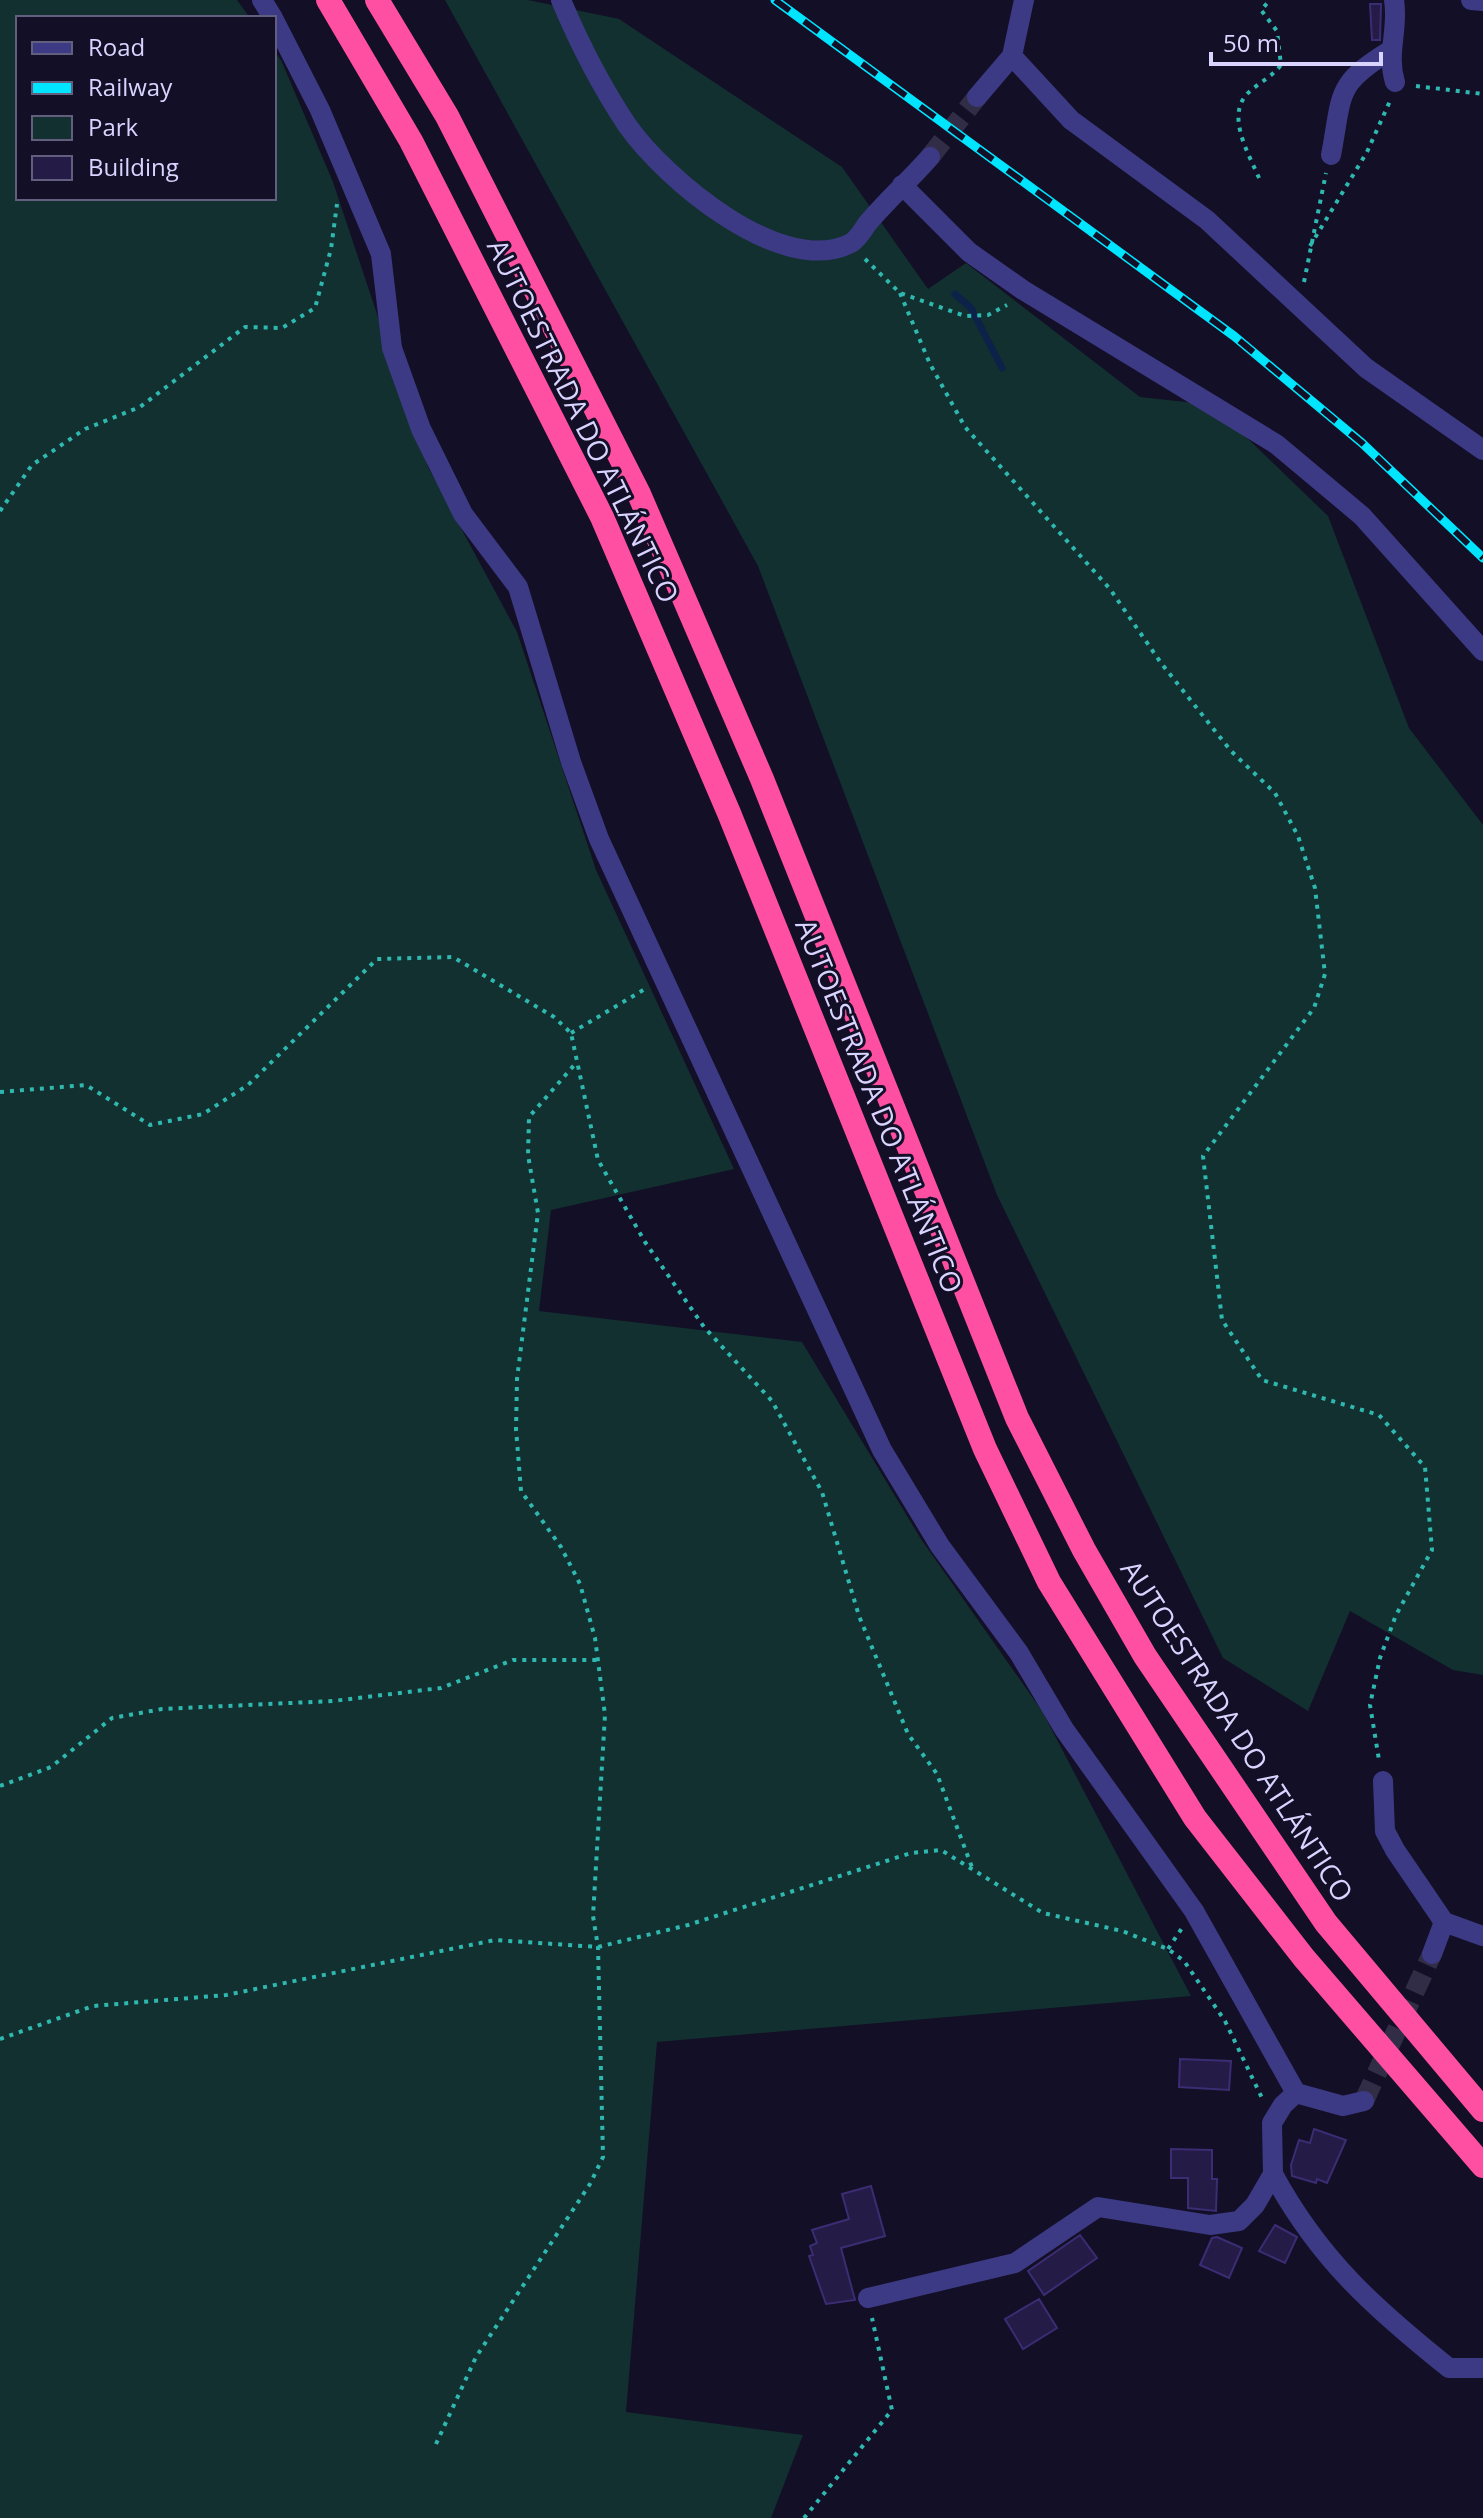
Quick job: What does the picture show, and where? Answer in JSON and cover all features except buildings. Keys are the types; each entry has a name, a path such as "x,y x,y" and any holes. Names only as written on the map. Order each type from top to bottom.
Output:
{"highway":[{"name":"AUTOESTRADA DO ATLÁNTICO","path":"328,0 411,141 602,517 729,813 985,1449 1049,1582 1195,1818 1304,1958 1483,2166"},
{"name":"AUTOESTRADA DO ATLÁNTICO","path":"377,0 447,116 639,494 762,779 1017,1418 1084,1550 1145,1656 1326,1923 1483,2110"}],"street":[{"path":"561,0 578,40 628,127 699,199 755,234 782,246 813,251 853,242 897,189 930,157"},
{"path":"977,97 1012,56 1024,0"},
{"path":"1394,0 1397,13 1389,63 1395,82"},
{"path":"1471,0 1483,1"},
{"path":"276,25 320,110 346,178 381,254 392,348 421,429 463,514 518,587 590,813 663,979 882,1450 940,1546 1019,1653 1064,1729 1194,1911 1296,2093 1343,2106 1364,2101"},
{"path":"1331,155 1344,88 1357,71 1391,50"},
{"path":"1012,56 1071,120 1207,220 1366,368 1483,450"},
{"path":"897,189 969,252 1023,290 1276,444 1362,516 1483,651"},
{"path":"1383,1781 1385,1831 1444,1922 1483,1936"},
{"path":"1432,1954 1444,1922"},
{"path":"1296,2093 1283,2105 1272,2123 1273,2174 1292,2209 1355,2289 1449,2368 1483,2368"},
{"path":"868,2298 1015,2263 1098,2207 1210,2225 1239,2221 1255,2205 1273,2174"}],"path":[{"path":"1259,178 1241,136 1238,108 1245,97 1281,65 1277,31 1261,10 1270,0"},
{"path":"1310,246 1367,152 1395,82 1483,94"},
{"path":"1301,305 1310,246 1331,155"},
{"path":"0,511 32,465 85,429 140,407 245,327 282,328 315,308 331,249 337,200 346,178"},
{"path":"853,242 868,263 900,293 965,316 988,315"},
{"path":"900,293 930,364 965,427 1110,589 1161,663 1231,751 1275,793 1298,836 1315,888 1325,974 1314,1008 1203,1156 1222,1320 1262,1380 1379,1415 1425,1467 1432,1550 1396,1615 1380,1658 1370,1705 1383,1781"},
{"path":"0,1092 86,1085 150,1125 203,1114 248,1085 377,959 453,957 554,1017 571,1033 598,1160 637,1229 704,1327 772,1401 822,1492 859,1616 908,1734 937,1774 973,1870"},
{"path":"571,1033 663,979"},
{"path":"436,2444 476,2357 590,2184 603,2157 598,1947 593,1916 605,1715 598,1660 580,1584 561,1547 521,1491 516,1429 517,1379 538,1213 528,1155 529,1117 576,1063"},
{"path":"0,1786 51,1767 112,1718 162,1709 333,1701 441,1688 513,1660 598,1660"},
{"path":"0,2039 93,2006 226,1995 495,1940 598,1947 688,1925 911,1853 941,1850 1043,1913 1122,1931 1168,1949 1184,1961 1225,2021 1272,2123"},
{"path":"804,2518 892,2410 868,2298"}],"green space":[{"path":"0,0 237,0 249,16 16,16 16,200 276,200 276,54 281,60 333,182 428,467 517,632 596,870 734,1169 551,1210 539,1311 802,1342 921,1539 1042,1711 1191,1996 657,2042 626,2412 803,2435 771,2518 0,2518"},
{"path":"445,0 528,0 619,19 842,167 928,289 966,263 1140,397 1213,405 1328,516 1409,728 1483,825 1483,1675 1453,1670 1350,1611 1308,1711 1223,1658 997,1195 758,566"}],"waterway":[{"path":"955,294 971,308 1002,368"}],"tunnel":[{"path":"930,157 977,97"},
{"path":"1364,2101 1432,1954"}],"railway":[{"path":"775,0 1234,336 1362,443 1483,558"}]}
